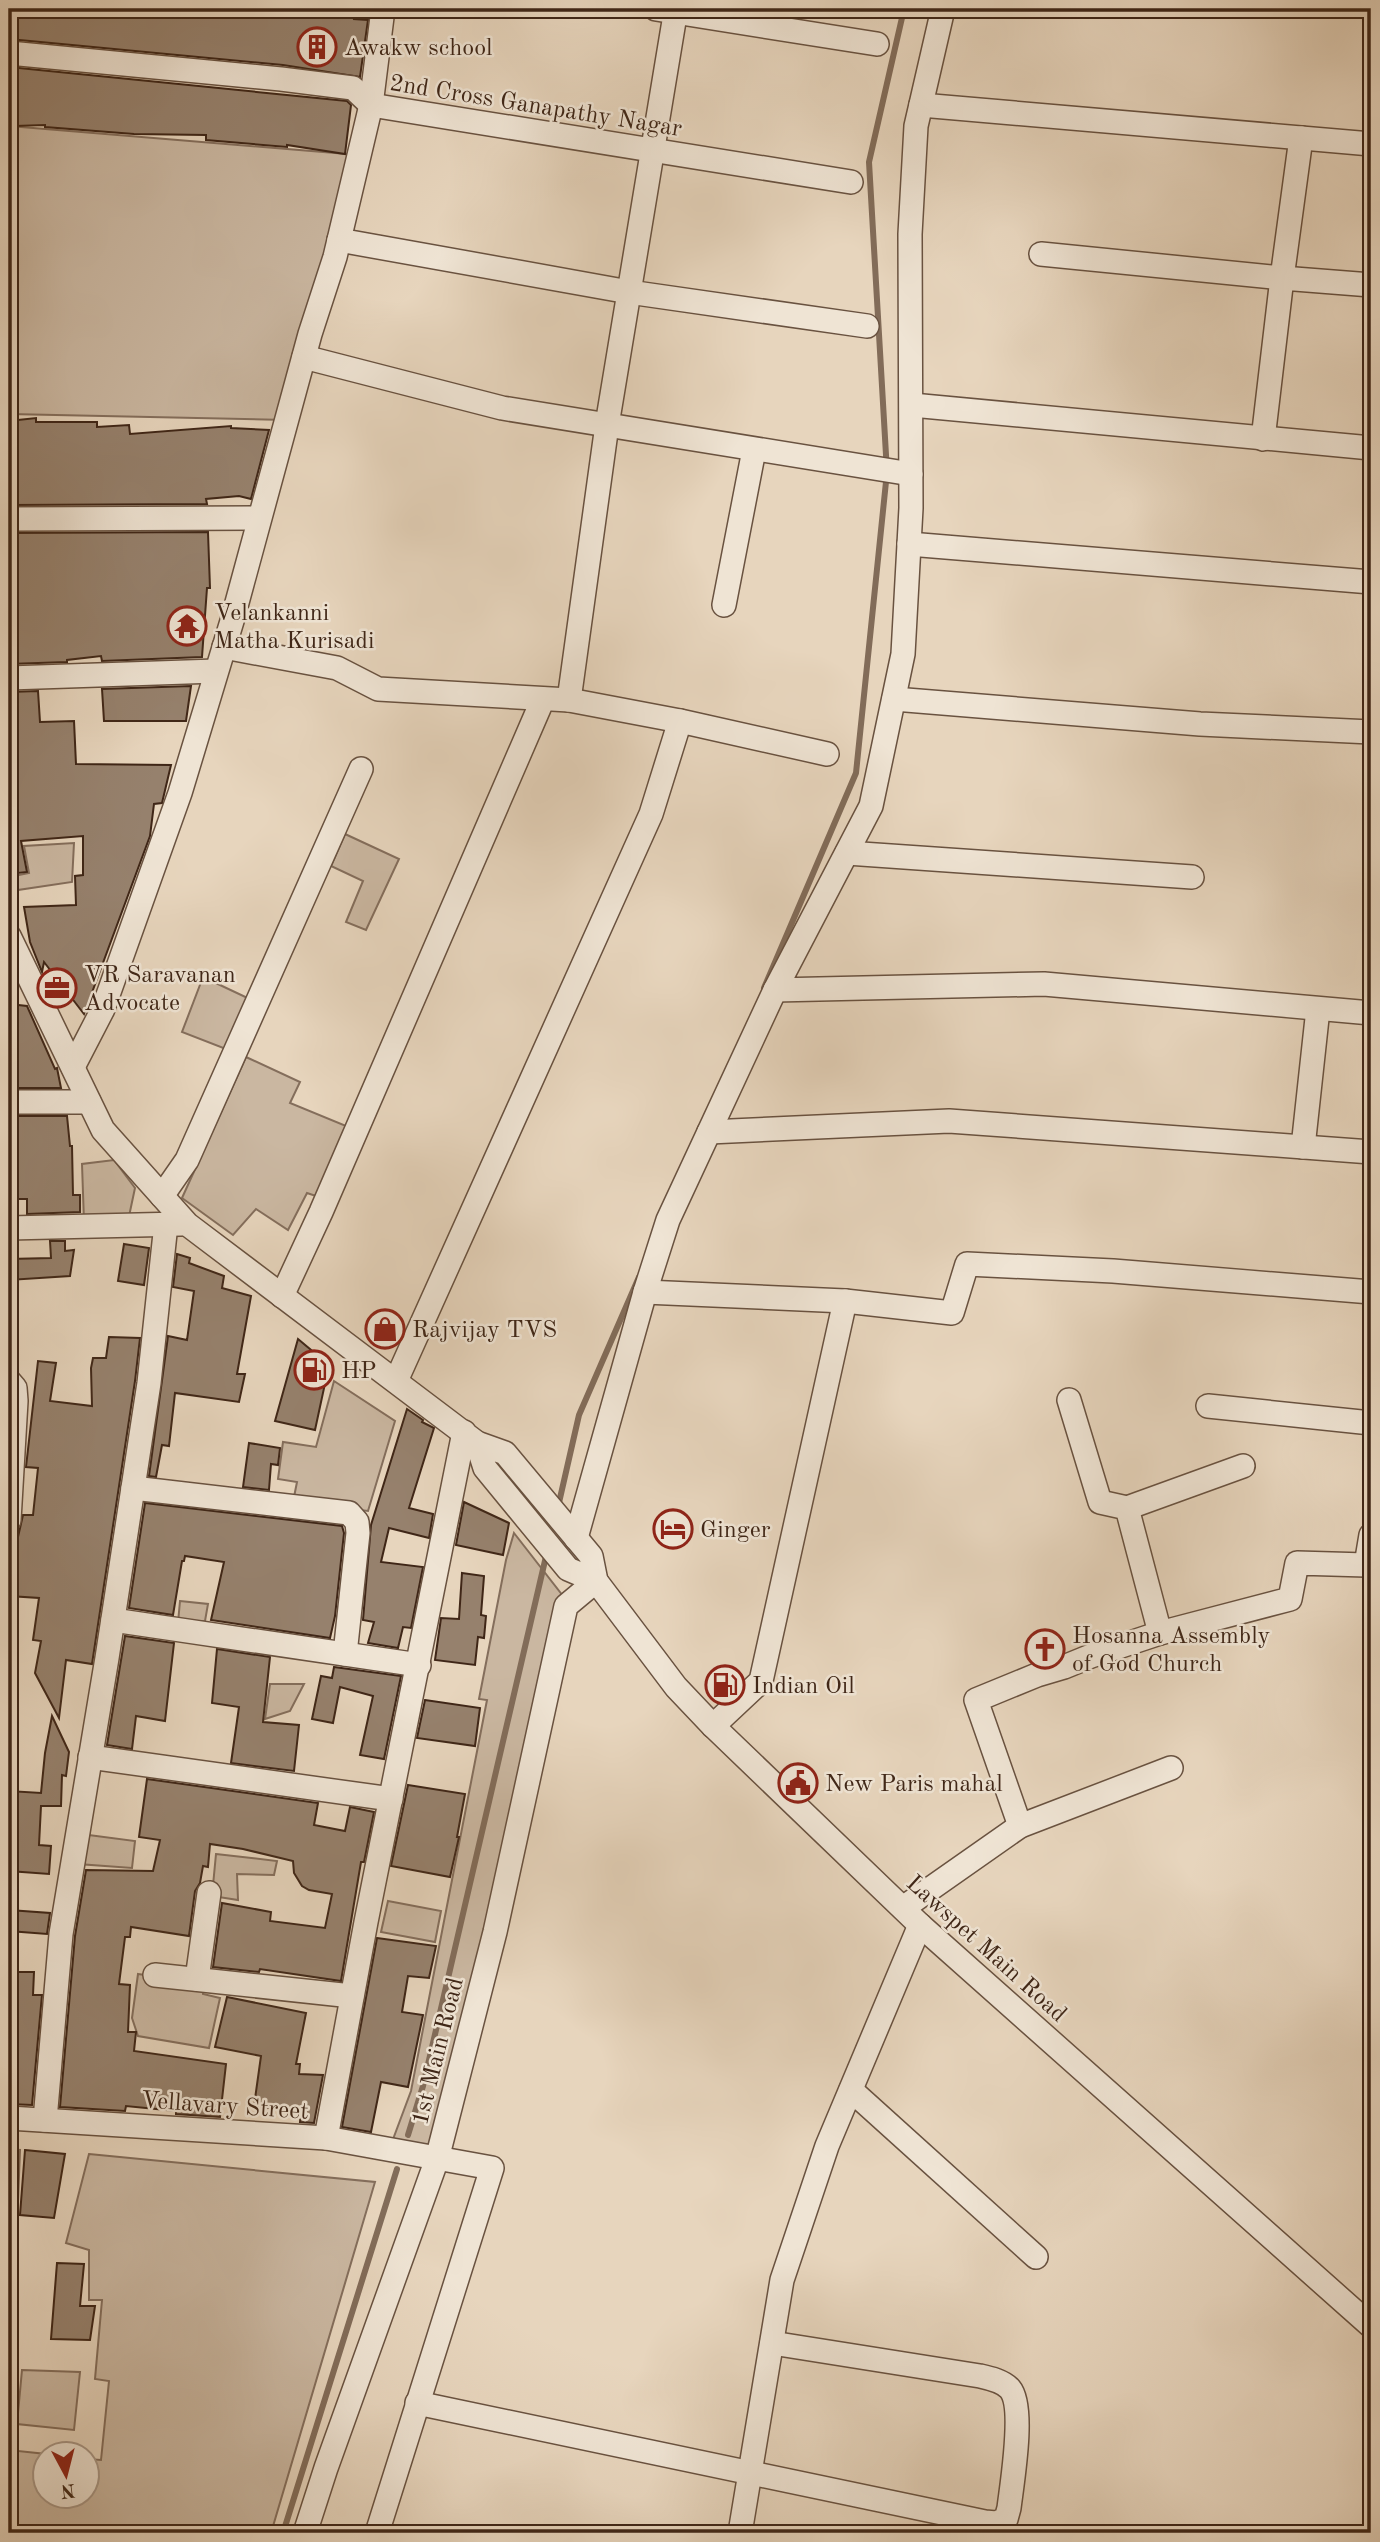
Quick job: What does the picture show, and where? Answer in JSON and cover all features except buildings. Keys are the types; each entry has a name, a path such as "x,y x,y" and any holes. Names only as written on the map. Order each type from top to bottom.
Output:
{"street":[{"path":"72,1067 103,1009 180,793 224,647 339,240 371,105 383,9"},
{"path":"576,1538 668,1220 775,990 872,806 903,654 911,474 910,234 916,126 943,9"},
{"path":"569,700 607,425 653,150 669,10 877,44"},
{"name":"2nd Cross Ganapathy Nagar","path":"9,54 353,88 371,105 851,181"},
{"path":"921,106 1371,144"},
{"path":"1263,439 1301,138"},
{"path":"339,240 629,292 867,326"},
{"path":"1041,254 1371,285"},
{"path":"304,357 502,408 911,474"},
{"path":"912,405 1371,448"},
{"path":"724,605 754,450"},
{"path":"9,519 259,518"},
{"path":"909,544 1371,582"},
{"path":"224,647 337,668 378,689 569,700 680,721 827,754"},
{"path":"9,678 216,671"},
{"path":"282,1296 327,1199 543,699"},
{"path":"894,699 1200,724 1371,732"},
{"path":"396,1381 650,814 680,721"},
{"path":"162,1196 187,1160 361,769"},
{"path":"847,852 1192,877"},
{"path":"9,936 15,960 103,1130 162,1196 177,1224 282,1296 470,1438 505,1453 591,1556 596,1581"},
{"path":"775,990 1044,984 1371,1013"},
{"path":"1303,1147 1318,1009"},
{"path":"9,1102 89,1102"},
{"path":"709,1132 948,1121 1371,1152"},
{"path":"9,1228 177,1224"},
{"path":"45,2120 61,1934 177,1224"},
{"path":"645,1292 845,1301 952,1312 967,1264 1113,1271 1371,1292"},
{"path":"713,1726 761,1681 845,1301"},
{"path":"9,1381 15,1388 16,1401 9,1520"},
{"path":"1069,1400 1101,1502 1127,1508 1243,1466"},
{"path":"1208,1406 1371,1423"},
{"path":"470,1438 485,1468 568,1569 596,1581"},
{"path":"326,2138 391,1799 470,1438"},
{"path":"133,1488 349,1513 357,1522 358,1533 345,1654"},
{"path":"1127,1508 1160,1633"},
{"path":"1020,1826 976,1700 1037,1675 1160,1633 1290,1599 1297,1563 1369,1565 1371,1535"},
{"name":"Lawspet Main Road","path":"596,1581 676,1687 713,1726 920,1924 1371,2326"},
{"name":"1st Main Road","path":"305,2533 437,2159 495,1932 566,1606 596,1581"},
{"path":"113,1620 419,1665"},
{"path":"90,1757 391,1799"},
{"path":"903,1908 1020,1826 1171,1768"},
{"path":"197,1979 209,1893"},
{"path":"740,2533 782,2280 828,2146 920,1924"},
{"path":"155,1975 352,1996"},
{"path":"851,2090 1036,2257"},
{"name":"Vellavary Street","path":"9,2118 326,2138 492,2168 417,2403"},
{"path":"377,2533 417,2403 985,2522 996,2523 1006,2519 1017,2426 1016,2403 1010,2388 980,2376 772,2343"}],"shaded area":[{"path":"9,126 359,155 286,420 9,414"},
{"path":"345,834 399,859 366,930 346,922 363,881 331,866"},
{"path":"74,843 72,882 11,891 9,877 29,873 24,846"},
{"path":"203,977 254,1001 231,1051 182,1032"},
{"path":"246,1057 300,1082 290,1103 351,1128 322,1198 307,1193 288,1230 256,1209 233,1235 182,1198"},
{"path":"114,1160 135,1188 128,1221 84,1222 82,1164"},
{"path":"334,1381 395,1421 368,1511 293,1502 297,1482 278,1479 283,1442 316,1447"},
{"path":"514,1533 563,1596 434,2150 392,2142 411,2091 487,1700 479,1699 506,1560"},
{"path":"180,1601 208,1604 205,1621 178,1623"},
{"path":"270,1684 304,1684 290,1711 265,1719"},
{"path":"81,1834 135,1841 132,1868 78,1864"},
{"path":"216,1854 277,1861 274,1875 237,1874 238,1900 212,1896"},
{"path":"388,1901 441,1911 435,1942 381,1932"},
{"path":"138,1974 203,1983 203,1994 220,1998 209,2048 138,2036 132,2018"},
{"path":"9,2149 20,2150 13,2329 9,2329"},
{"path":"89,2154 375,2182 271,2533 9,2533 9,2450 32,2452 32,2510 102,2510 102,2450 109,2381 95,2379 102,2300 89,2300 89,2250 66,2243"},
{"path":"22,2370 80,2372 74,2430 17,2424"}],"waterway":[{"path":"764,988 856,773 887,472 869,162 904,9"},
{"path":"558,1507 579,1415 639,1277"},
{"path":"408,2135 423,2086 547,1552"},
{"path":"283,2533 397,2169"}],"place":[{"name":"Awakw school","path":"317,47"},
{"name":"Velankanni Matha Kurisadi","path":"187,626"},
{"name":"VR Saravanan Advocate","path":"57,988"},
{"name":"Rajvijay TVS","path":"385,1329"},
{"name":"HP","path":"314,1370"},
{"name":"Ginger","path":"673,1529"},
{"name":"Hosanna Assembly of God Church","path":"1045,1649"},
{"name":"Indian Oil","path":"725,1685"},
{"name":"New Paris mahal","path":"798,1783"}]}
